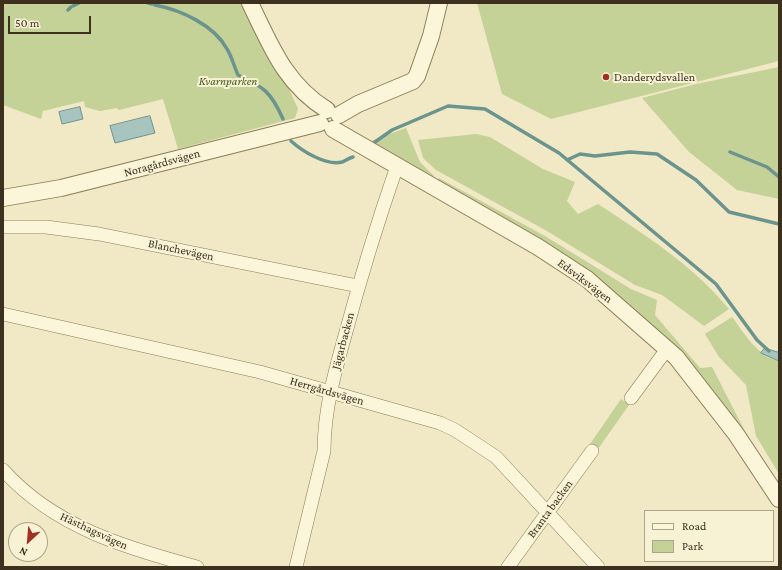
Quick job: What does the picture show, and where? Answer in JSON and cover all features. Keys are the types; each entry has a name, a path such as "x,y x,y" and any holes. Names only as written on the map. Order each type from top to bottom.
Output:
{"street":[{"name":"Edsviksvägen","path":"250,3 280,65 309,99 330,119 397,166 538,247 568,266 587,279 667,349 703,390 736,434 779,499"},
{"name":"Noragårdsvägen","path":"3,198 61,188 330,119 358,104 413,81 417,76 429,42 439,3"},
{"name":"Jägarbacken","path":"296,567 324,451 324,433 330,392 358,286 377,222 397,166"},
{"name":"Blanchevägen","path":"3,227 46,227 99,234 358,286"},
{"name":"Herrgårdsvägen","path":"3,314 260,372 426,418 455,430 496,457 598,567"},
{"path":"631,398 667,349"},
{"name":"Branta backen","path":"508,567 592,451"},
{"name":"Hästhagsvägen","path":"3,470 38,504 91,532 129,548 197,567"}],"green space":[{"name":"Kvarnparken","path":"3,3 249,3 298,109 295,118 178,149 163,99 119,110 117,108 100,111 85,107 84,101 43,111 41,119 3,105"},
{"name":"Danderydsvallen","path":"477,3 779,3 779,61 551,119 502,94"},
{"path":"779,67 779,199 737,190 689,152 642,98 696,84"},
{"path":"406,128 420,162 434,176 432,180 368,142"},
{"path":"476,134 490,137 543,169 575,182 567,201 578,214 598,204 668,252 700,278 729,309 704,326 662,295 635,285 547,231 436,170 423,158 418,140"},
{"path":"439,178 545,236 631,289 657,300 655,315 700,368 712,367 751,443 678,352 435,183"},
{"path":"732,317 757,349 779,361 779,474 756,436 746,385 719,357 705,334"},
{"path":"621,399 629,405 598,449 590,444"}],"water":[{"path":"80,107 83,119 62,124 59,112"},
{"path":"150,116 155,133 115,143 110,126"},
{"path":"765,348 777,352 779,351 779,361 761,353"}],"waterway":[{"path":"73,6 79,3"},
{"path":"148,3 152,4"},
{"path":"155,5 186,15 196,20 214,33 229,52 238,75 266,91 275,102 283,119"},
{"path":"68,10 71,7"},
{"path":"375,142 392,130 448,106 485,109 559,153 716,284 757,340 769,351"},
{"path":"291,141 315,157 329,162 342,162 353,157"},
{"path":"567,160 580,154 595,156 630,152 657,154 696,180 729,212 779,224"},
{"path":"730,152 767,167 779,177"}],"place":[{"name":"Danderydsvallen","path":"606,77"}]}
